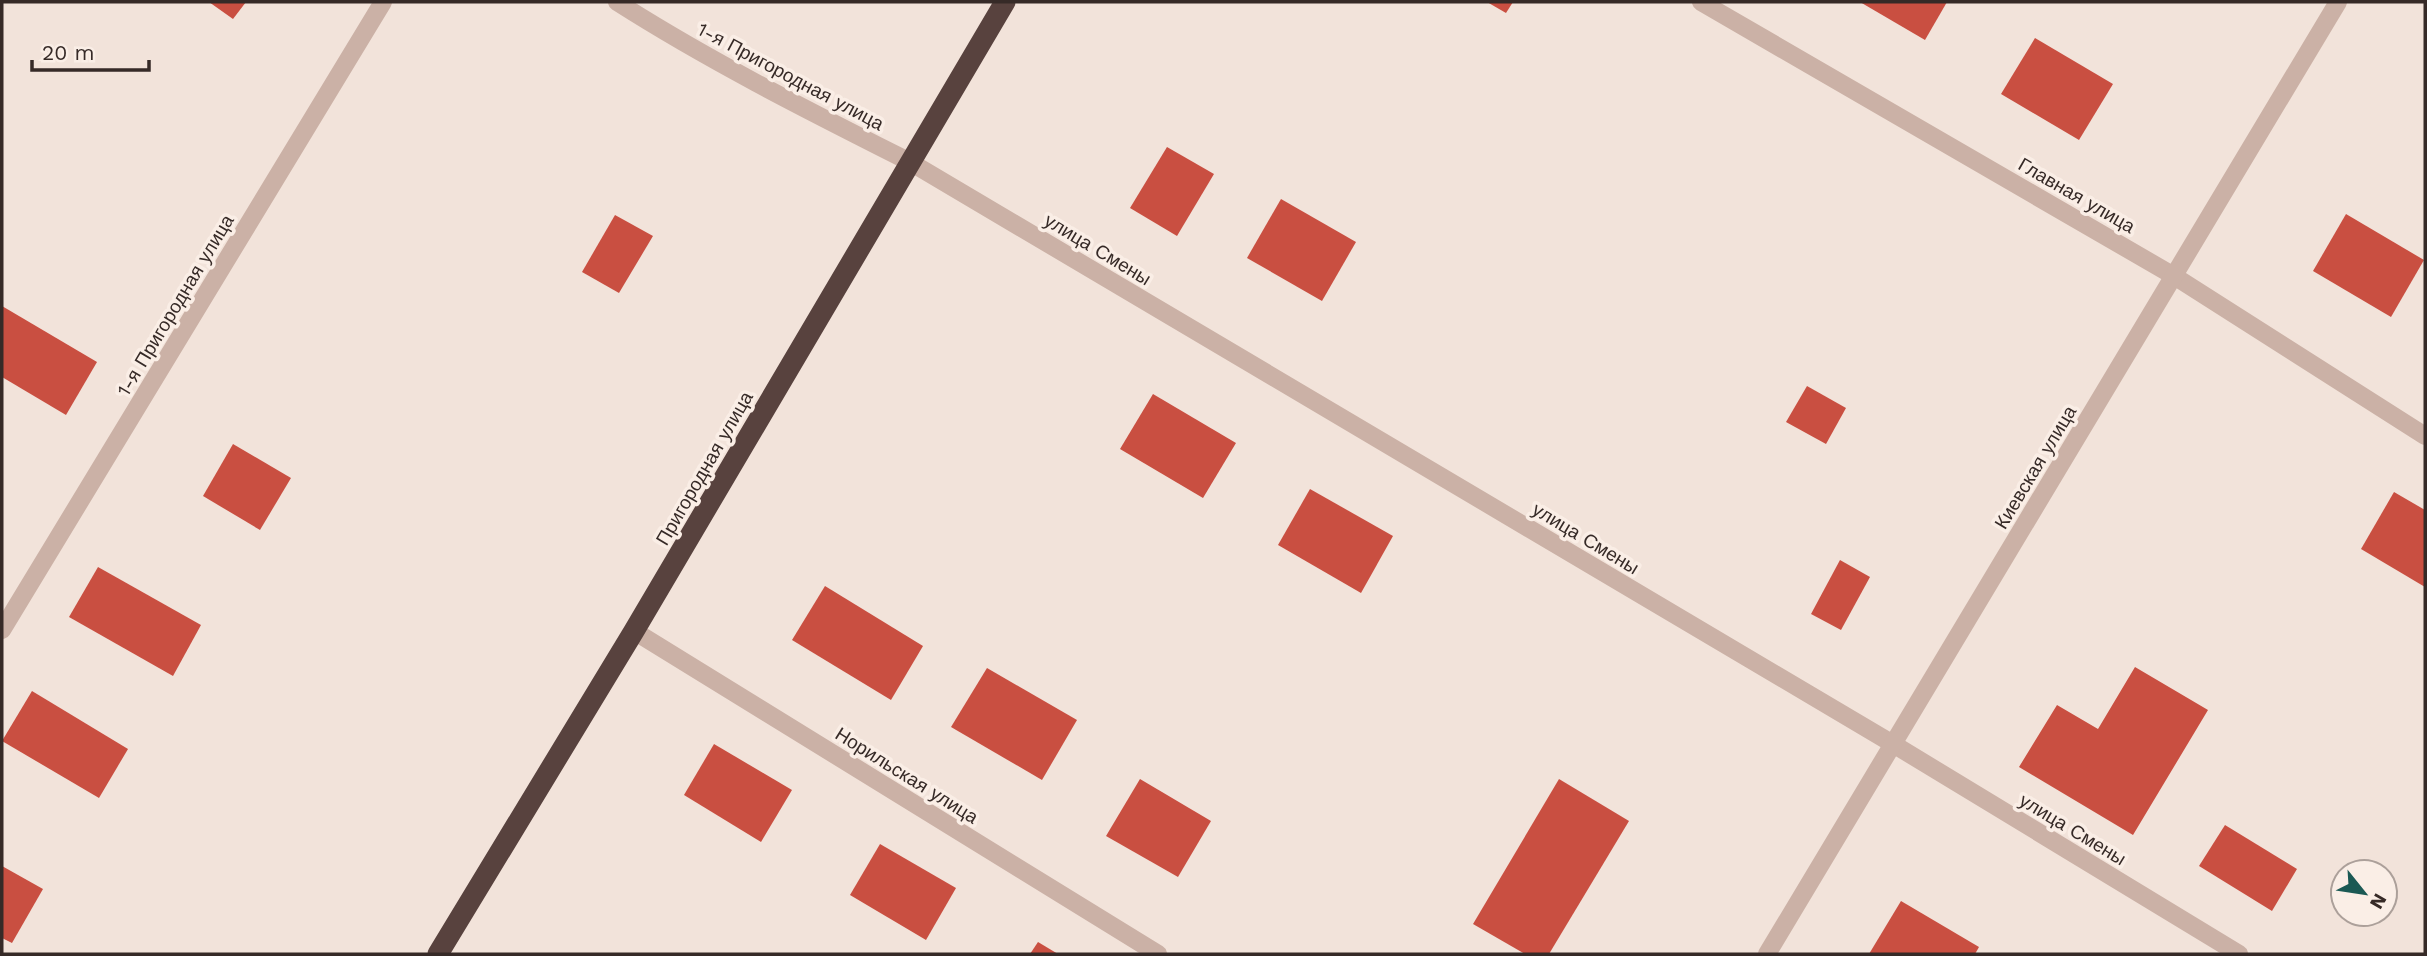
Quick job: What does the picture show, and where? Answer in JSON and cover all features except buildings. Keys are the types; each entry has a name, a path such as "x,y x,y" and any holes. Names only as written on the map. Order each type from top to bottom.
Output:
{"highway":[{"name":"Пригородная улица","path":"438,954 634,631 1005,2"}],"street":[{"name":"1-я Пригородная улица","path":"2,631 383,2"},
{"name":"1-я Пригородная улица","path":"617,2 665,33 910,162"},
{"name":"Главная улица","path":"1701,2 2174,276 2425,436"},
{"name":"Киевская улица","path":"1767,954 2338,2"},
{"name":"улица Смены","path":"910,162 1892,744 2239,954"},
{"name":"Норильская улица","path":"634,631 1158,954"}]}
